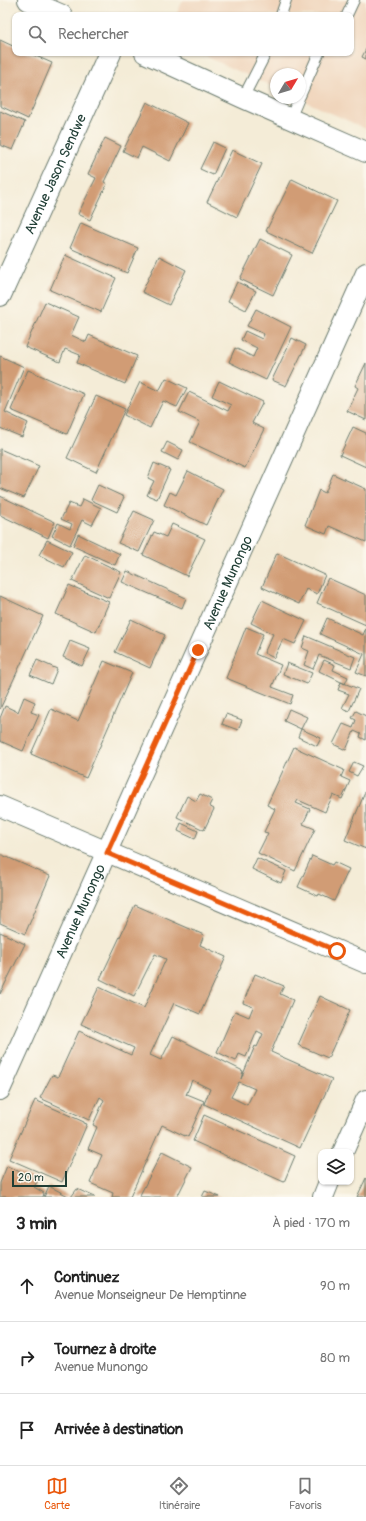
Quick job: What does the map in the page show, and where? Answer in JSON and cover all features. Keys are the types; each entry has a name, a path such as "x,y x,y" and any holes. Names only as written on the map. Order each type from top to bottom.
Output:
{"street":[{"path":"28,0 55,12"},
{"name":"Avenue Jason Sendwe","path":"0,295 109,56"},
{"path":"152,56 366,152"},
{"name":"Avenue Munongo","path":"0,1090 366,272"},
{"path":"0,806 366,963"},
{"path":"344,1149 366,1100"},
{"path":"323,1197 328,1185"}],"lane":[{"path":"282,12 286,0"},
{"path":"348,12 354,0"},
{"path":"243,98 264,56"},
{"path":"306,83 318,56"},
{"path":"290,119 297,104"}],"shaded area":[{"path":"183,0 366,0 366,129 306,102 306,68 270,68 270,85 205,56 354,56 354,12 177,12"}],"building":[{"path":"0,40 12,46 12,56 36,56 52,63 28,119 0,106"},
{"path":"366,49 366,59 362,57"},
{"path":"147,102 188,123 170,161 142,147 137,158 123,151"},
{"path":"0,111 25,122 13,150 0,145"},
{"path":"105,138 121,146 104,182 107,184 90,220 78,214 96,178 88,174"},
{"path":"213,142 225,148 213,175 200,169"},
{"path":"232,150 262,164 237,217 207,202"},
{"path":"292,179 337,201 312,253 266,231"},
{"path":"81,223 138,248 127,273 70,248"},
{"path":"260,239 292,255 273,295 240,279"},
{"path":"65,255 116,278 101,312 50,290"},
{"path":"159,256 186,270 169,305 142,292"},
{"path":"237,282 256,291 246,310 228,301"},
{"path":"45,302 79,317 71,335 86,342 89,335 137,356 125,384 77,363 80,355 65,349 60,362 25,347"},
{"path":"256,309 291,327 266,380 229,362 235,348 253,357 257,348 241,340 245,331 262,339 264,334 247,326"},
{"path":"292,338 306,345 286,386 272,380"},
{"path":"0,356 24,367 5,412 28,423 22,437 0,428"},
{"path":"366,363 366,420 347,411 358,388 355,386"},
{"path":"28,370 84,394 67,434 11,410"},
{"path":"166,378 187,388 177,407 163,401 150,428 124,415 140,382 159,391"},
{"path":"219,381 263,402 252,423 264,429 245,468 190,442 200,422 179,412 189,392 228,411 231,405 212,396"},
{"path":"96,396 125,409 96,472 67,458"},
{"path":"353,427 366,433 366,467 340,455"},
{"path":"167,442 183,450 178,460 162,452"},
{"path":"0,449 39,466 24,498 0,488"},
{"path":"154,463 170,470 157,499 147,495 154,481 148,478"},
{"path":"188,471 223,489 206,525 164,505 170,492 176,495"},
{"path":"333,474 366,489 366,542 329,526 326,534 305,525 319,490 325,493"},
{"path":"98,485 124,497 117,512 91,500"},
{"path":"0,496 55,522 48,538 0,515"},
{"path":"83,499 101,508 92,525 82,520 70,545 52,536 58,523 70,529 72,524 61,519 69,503 79,507"},
{"path":"134,511 154,520 139,552 118,543"},
{"path":"172,524 205,539 187,576 143,555 154,532 166,537"},
{"path":"78,534 120,554 115,565 73,546"},
{"path":"47,540 72,552 64,567 39,555"},
{"path":"277,553 325,575 317,594 306,589 299,604 262,587"},
{"path":"85,555 121,572 109,598 72,581"},
{"path":"127,571 186,598 182,608 122,582"},
{"path":"328,578 366,595 366,625 317,603"},
{"path":"69,585 109,602 96,632 56,614"},
{"path":"0,596 43,616 0,709"},
{"path":"262,600 306,621 295,644 283,639 274,658 264,653 273,634 251,623"},
{"path":"327,618 363,635 366,628 366,676 356,672 364,654 320,634"},
{"path":"131,619 165,635 150,668 115,652"},
{"path":"246,627 263,634 255,654 281,665 272,687 293,695 290,704 226,678"},
{"path":"306,636 355,657 351,668 319,655 313,669 304,665 309,651 302,648"},
{"path":"70,641 90,649 82,666 63,657"},
{"path":"37,660 57,669 51,684 30,675"},
{"path":"324,660 335,665 333,670 348,677 345,684 319,671"},
{"path":"104,661 132,673 86,778 31,754 51,709 78,721"},
{"path":"287,663 312,673 307,684 283,674"},
{"path":"341,682 359,689 349,711 342,708 349,694 338,690"},
{"path":"24,697 35,702 31,712 39,715 23,751 0,741 0,718 5,706 18,712"},
{"path":"289,709 307,717 301,729 284,721"},
{"path":"356,711 366,716 366,740 360,737 361,734 354,731 346,750 333,744 343,724 353,728 356,720 352,718"},
{"path":"226,714 242,720 238,730 222,724"},
{"path":"301,729 321,738 317,746 298,737"},
{"path":"294,747 344,770 341,777 350,781 342,799 333,795 325,812 298,800 296,803 310,809 303,824 315,829 295,871 258,853 268,833 264,832 275,809 267,805"},
{"path":"354,762 363,766 357,776 349,772"},
{"path":"366,790 366,849 345,840"},
{"path":"200,794 212,800 209,806 214,809 204,830 177,817 187,796 196,801"},
{"path":"181,823 198,831 195,839 178,831"},
{"path":"0,854 50,876 25,934 0,923"},
{"path":"312,856 332,865 334,862 349,869 334,901 298,887"},
{"path":"257,858 286,871 281,883 252,869"},
{"path":"135,905 204,935 200,945 226,957 200,1014 174,1003 150,1055 161,1060 173,1036 243,1071 241,1079 255,1046 257,1047 263,1034 257,1031 246,1057 239,1054 236,1061 217,1052 235,1011 249,1017 253,1007 243,1003 255,974 284,986 280,994 293,1000 271,1052 332,1079 300,1148 204,1104 210,1089 192,1080 186,1095 187,1094 204,1101 188,1137 162,1125 130,1197 112,1197 113,1193 90,1183 102,1155 88,1149 97,1127 93,1125 104,1100 100,1097 89,1120 40,1098 52,1075 58,1077 79,1031 131,1055 134,1048 81,1024 99,987 144,1008 166,959 155,954 134,996 100,979","holes":["239,1082 255,1089 247,1105 231,1097"]},
{"path":"0,932 25,944 0,994"},
{"path":"320,996 350,1010 328,1058 298,1045"},
{"path":"35,1100 87,1124 62,1182 9,1159"},
{"path":"204,1115 295,1156 284,1182 193,1141"},
{"path":"162,1152 192,1167 177,1197 139,1197"},
{"path":"7,1166 38,1180 34,1187 44,1193 43,1197 0,1197 0,1183"},
{"path":"366,1178 366,1197 357,1197"},
{"path":"49,1186 70,1197 44,1197"},
{"path":"77,1189 95,1197 71,1197"},
{"path":"205,1191 220,1197 202,1197"}],"route":[{"path":"198,650 107,853 337,951"}]}
